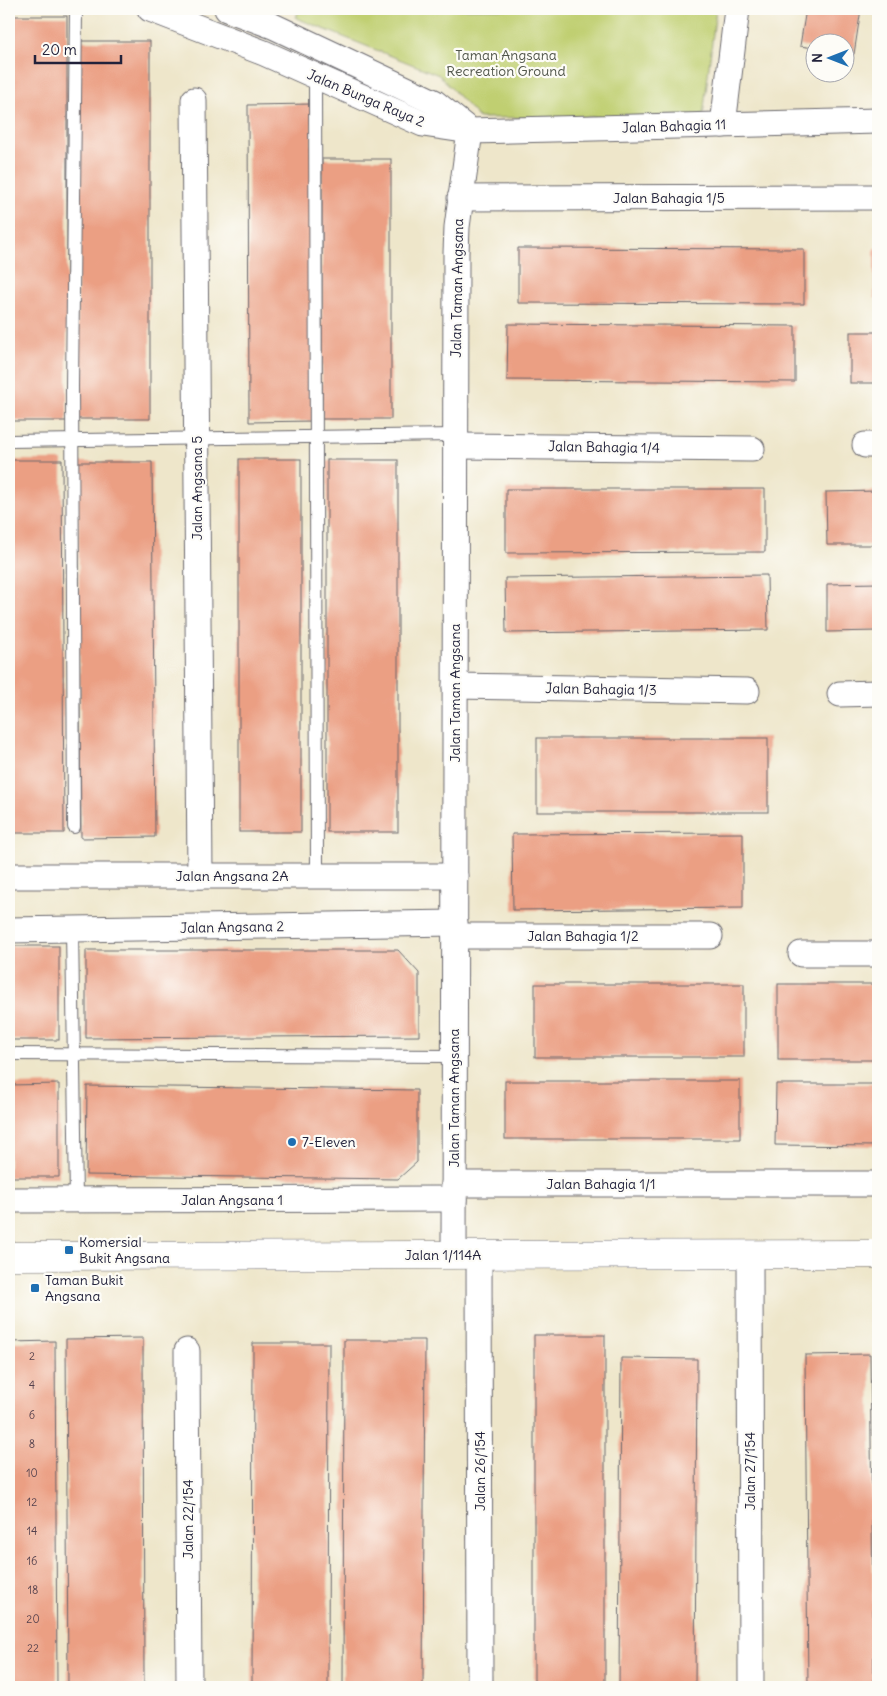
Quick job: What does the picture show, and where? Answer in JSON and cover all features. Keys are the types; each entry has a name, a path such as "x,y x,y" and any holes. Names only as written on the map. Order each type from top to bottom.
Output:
{"street":[{"name":"Jalan Bunga Raya 2","path":"150,9 264,53 423,124 470,132"},
{"name":"Jalan Bunga Raya 2","path":"227,9 276,17 434,102 470,132"},
{"path":"723,125 737,9"},
{"path":"264,53 276,17"},
{"name":"Jalan Angsana 5","path":"194,100 200,876"},
{"name":"Jalan Bahagia 11","path":"470,132 878,121"},
{"name":"Jalan Taman Angsana","path":"467,1255 454,1192 456,253 460,198 470,132"},
{"name":"Jalan Bahagia 1/5","path":"460,198 878,197"},
{"name":"Jalan Bahagia 1/4","path":"456,440 752,449"},
{"name":"Jalan Bahagia 1/3","path":"455,686 747,691"},
{"path":"840,694 878,693"},
{"name":"Jalan Angsana 2A","path":"9,876 455,876"},
{"name":"Jalan Angsana 2","path":"9,930 455,930"},
{"name":"Jalan Bahagia 1/2","path":"455,930 710,936"},
{"path":"801,954 878,954"},
{"name":"Jalan Bahagia 1/1","path":"454,1192 748,1184 878,1184"},
{"name":"Jalan Angsana 1","path":"9,1200 454,1192"},
{"name":"Jalan 27/154","path":"750,1254 751,1687"},
{"name":"Jalan 1/114A","path":"9,1256 878,1254"},
{"name":"Jalan 26/154","path":"467,1255 480,1687"},
{"name":"Jalan 22/154","path":"187,1351 189,1687"}],"lane":[{"path":"74,827 73,440 76,9"},
{"path":"315,76 318,876"},
{"path":"9,441 316,437 456,440"},
{"path":"72,929 76,1200"},
{"path":"9,1054 454,1056"}],"green space":[{"name":"Taman Angsana Recreation Ground","path":"299,9 716,9 703,116 479,118 439,75 296,18"}],"building":[{"path":"806,9 861,9 854,54 854,32 804,32 804,47 800,46"},
{"path":"9,16 67,16 67,421 9,421"},
{"path":"77,41 150,41 150,419 78,419"},
{"path":"312,104 313,421 249,422 248,105"},
{"path":"322,159 391,159 391,419 322,419"},
{"path":"518,248 804,249 804,304 518,303"},
{"path":"874,248 878,248 878,298 874,298"},
{"path":"508,324 795,326 795,382 507,380"},
{"path":"850,332 878,332 878,383 850,383"},
{"path":"239,459 301,459 301,832 239,832"},
{"path":"9,460 62,460 64,833 9,833"},
{"path":"327,460 398,460 398,832 327,832"},
{"path":"78,462 152,462 155,837 81,838"},
{"path":"506,489 765,489 765,552 506,553"},
{"path":"878,491 878,545 827,545 826,492"},
{"path":"767,575 768,630 506,633 505,578"},
{"path":"878,583 878,631 827,632 827,584"},
{"path":"537,738 768,738 768,812 537,812"},
{"path":"743,833 743,908 513,910 512,834"},
{"path":"9,946 59,946 59,1040 9,1040"},
{"path":"86,950 398,950 419,973 419,1036 86,1038"},
{"path":"535,984 744,984 744,1057 535,1057"},
{"path":"778,984 878,984 878,1060 778,1060"},
{"path":"505,1081 740,1081 740,1139 505,1139"},
{"path":"59,1084 59,1177 9,1177 9,1085"},
{"path":"776,1084 878,1084 878,1146 775,1145"},
{"path":"87,1086 417,1090 417,1162 398,1179 86,1175"},
{"path":"534,1335 605,1335 605,1687 534,1687"},
{"path":"143,1338 144,1687 68,1687 66,1339"},
{"path":"344,1340 425,1340 423,1687 343,1687"},
{"path":"55,1341 57,1687 9,1687 9,1342"},
{"path":"253,1343 329,1343 328,1687 252,1687"},
{"path":"870,1354 874,1687 808,1687 805,1355"},
{"path":"621,1358 697,1359 695,1687 619,1687"}],"place":[{"name":"7-Eleven","path":"292,1142"},
{"name":"Komersial Bukit Angsana","path":"69,1250"},
{"name":"Taman Bukit Angsana","path":"35,1288"}]}
